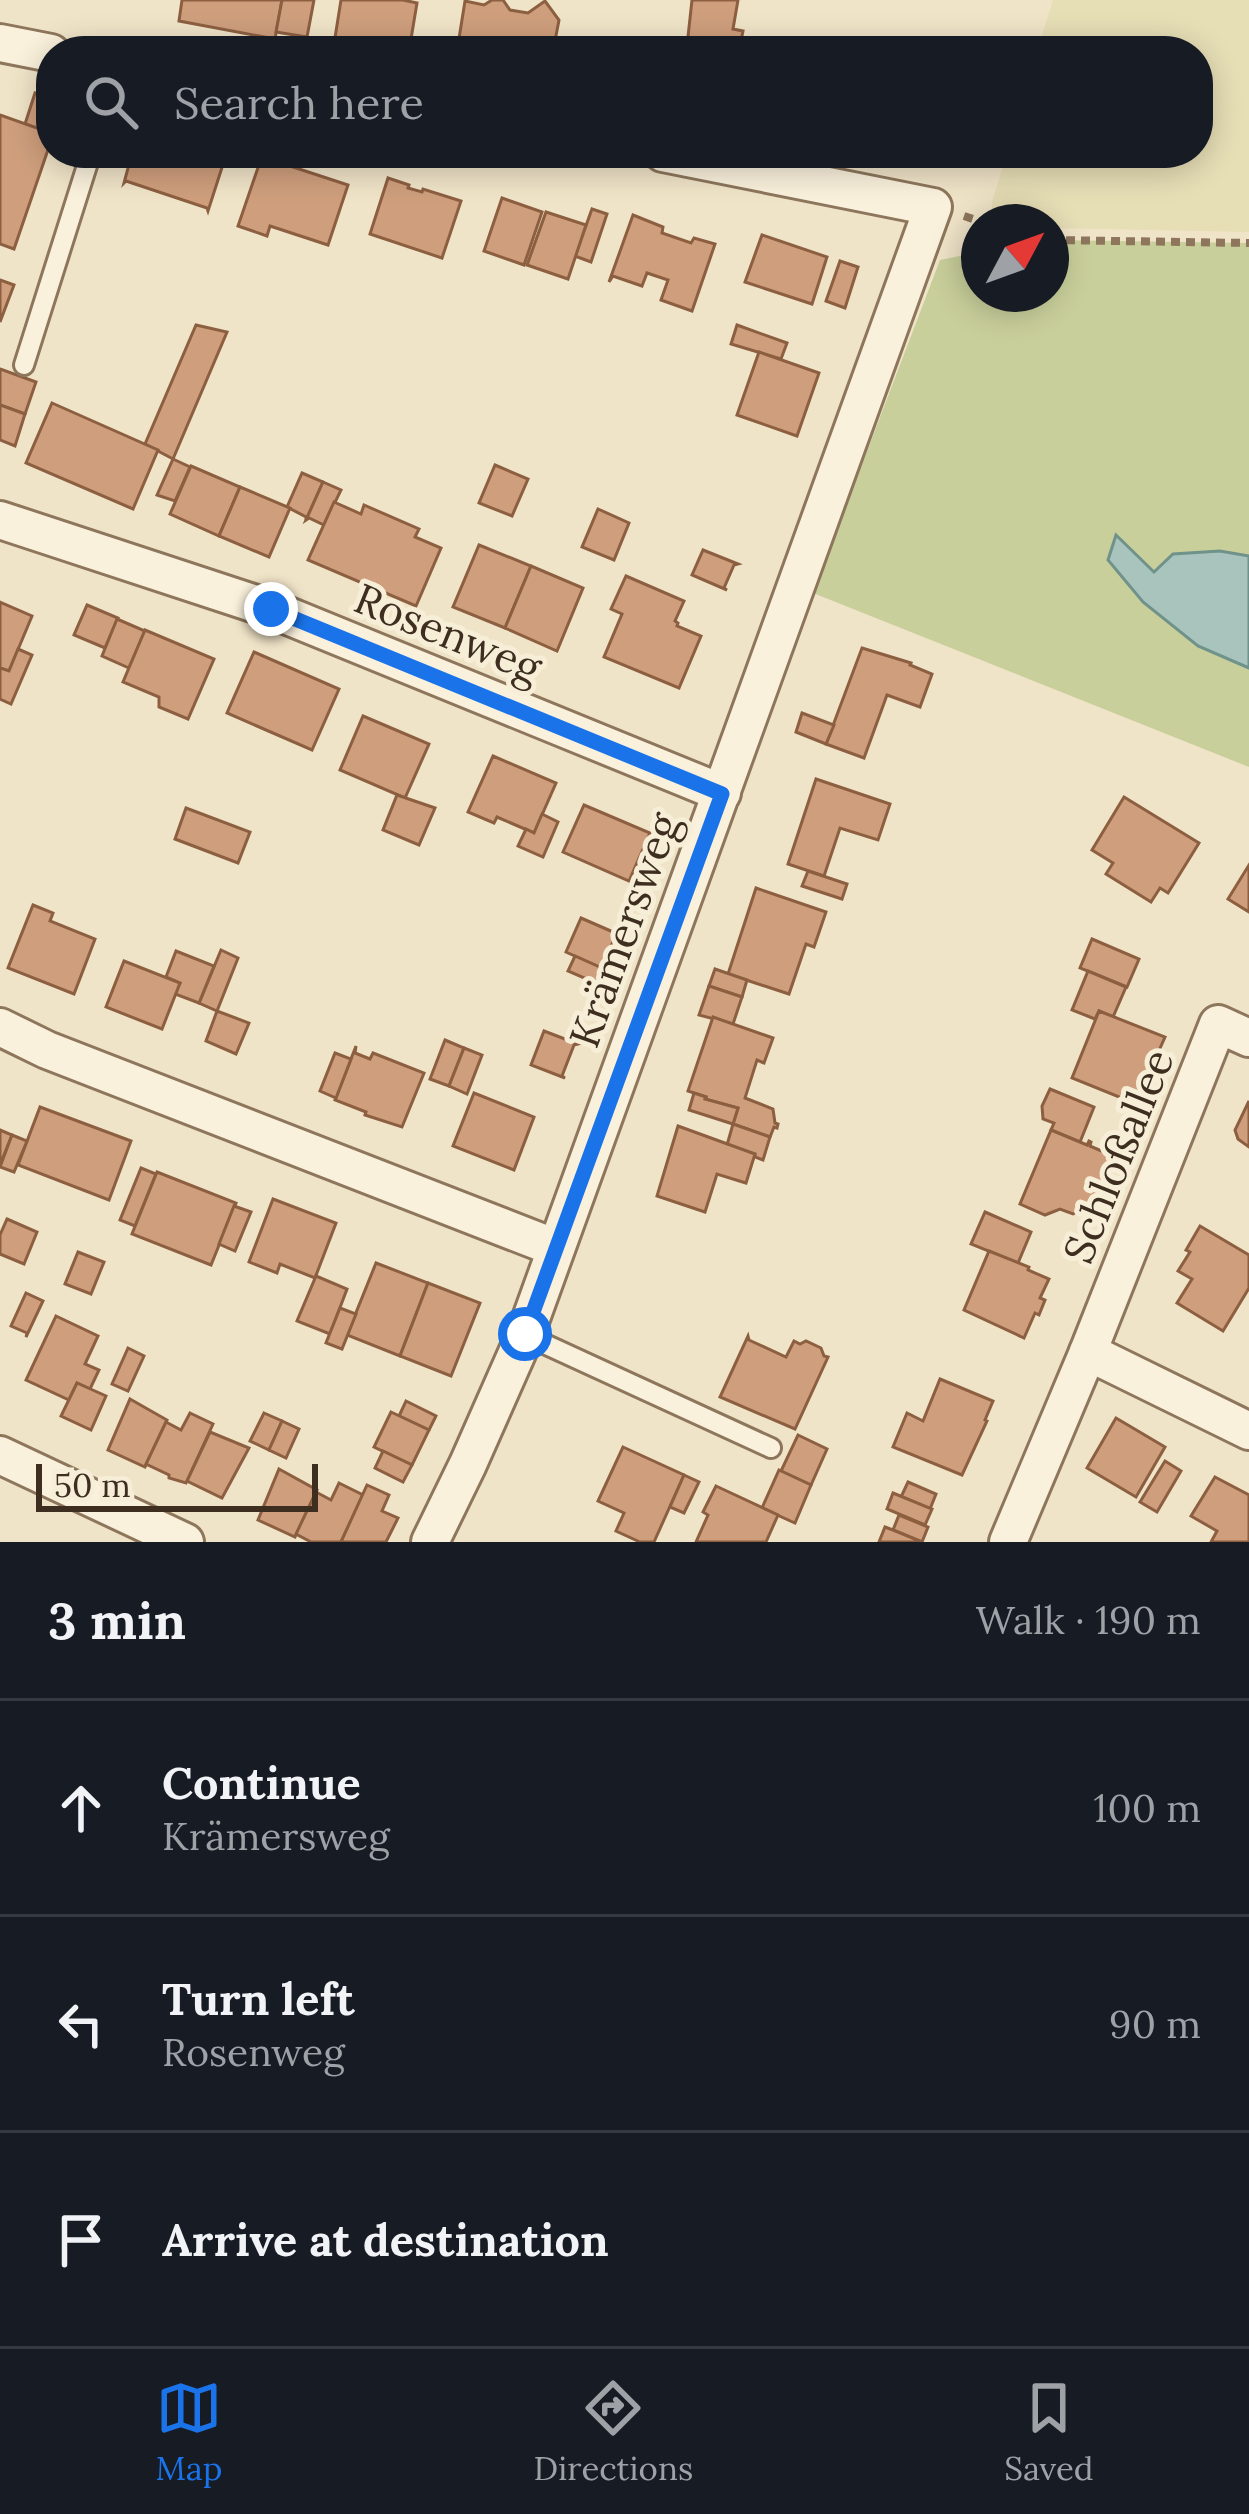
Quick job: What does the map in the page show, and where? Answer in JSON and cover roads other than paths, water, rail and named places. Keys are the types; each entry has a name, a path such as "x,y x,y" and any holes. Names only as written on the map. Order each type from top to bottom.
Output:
{"street":[{"path":"0,43 36,49"},
{"name":"Krämersweg","path":"430,1542 525,1334 934,207 738,168"},
{"name":"Rosenweg","path":"0,520 271,609 722,794"},
{"name":"Schloßallee","path":"1008,1542 1218,1024 1249,1038"},
{"path":"0,1027 47,1050 556,1248"},
{"path":"1088,1352 1249,1431"},
{"path":"0,1455 185,1542"}],"lane":[{"path":"24,365 86,168"},
{"path":"525,1334 771,1448"}],"water":[{"path":"1116,535 1154,572 1173,554 1220,551 1249,556 1249,668 1198,646 1143,602 1108,560"}]}
